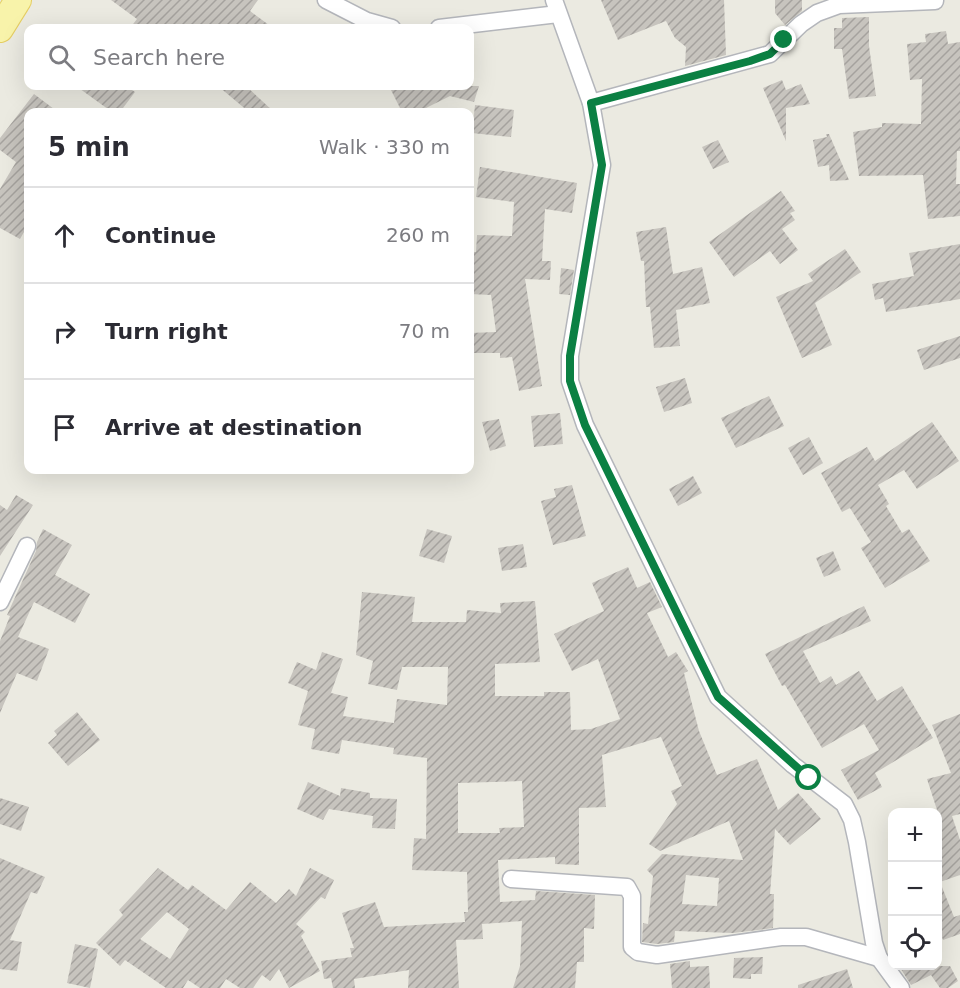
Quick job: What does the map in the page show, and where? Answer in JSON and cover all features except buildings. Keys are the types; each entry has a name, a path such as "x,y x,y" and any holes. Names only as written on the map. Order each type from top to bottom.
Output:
{"main road":[{"path":"0,29 18,0"}],"street":[{"path":"326,0 378,24"},
{"path":"591,103 770,54 801,24 817,13 839,5 935,1"},
{"path":"461,24 556,7 591,103 602,165 570,356 570,381 585,425 718,697 793,765 844,804 852,820 874,943 879,958 901,988"},
{"path":"0,603 27,546"},
{"path":"511,879 627,887 632,896 632,947 638,952 657,955 781,937 806,937 879,958"}],"route":[{"path":"784,40 770,54 750,61 591,103 602,165 570,356 570,381 585,425 718,697 809,778"}]}
